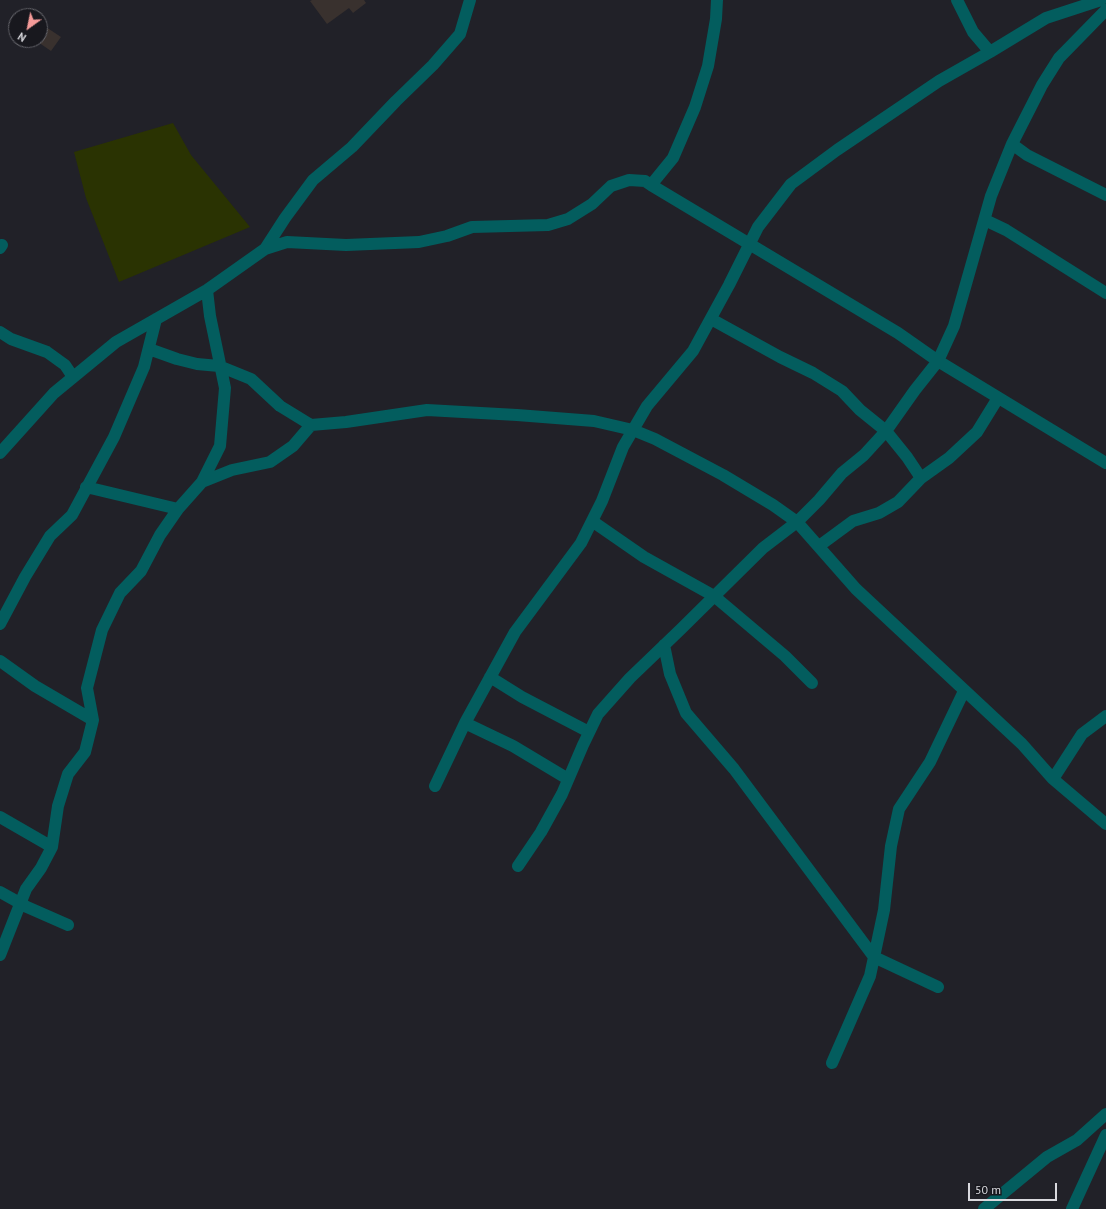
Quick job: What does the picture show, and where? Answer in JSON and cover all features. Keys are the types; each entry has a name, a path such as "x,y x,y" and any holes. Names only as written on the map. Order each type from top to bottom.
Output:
{"street":[{"path":"266,250 285,218 313,180 352,147 433,65 460,34 470,0"},
{"path":"651,185 673,158 695,107 708,66 716,19 716,0"},
{"path":"957,0 974,32 990,52"},
{"path":"435,786 465,723 514,632 581,543 602,501 623,448 647,406 693,351 758,227 791,184 837,150 939,81 1046,18 1101,0"},
{"path":"518,866 541,832 562,794 598,714 630,678 763,548 797,522 819,500 842,473 864,455 886,431 938,361 954,326 991,196 1012,144 1042,85 1059,58 1106,10"},
{"path":"1012,144 1027,155 1106,195"},
{"path":"2,448 54,393 116,342 207,290 266,250 287,242 346,245 420,242 447,236 472,227 548,225 568,220 592,204 611,186 629,180 645,181 898,333 938,361 1106,463"},
{"path":"985,220 1006,230 1106,293"},
{"path":"0,956 26,889 41,868 52,847 58,806 68,774 85,752 93,720 86,688 102,630 120,593 141,571 160,535 178,510 202,482 220,446 225,388 219,366 207,290"},
{"path":"0,624 25,577 50,536 72,515 114,437 144,367 156,319"},
{"path":"711,319 813,373 842,391 860,410 886,431 907,456 920,478"},
{"path":"0,332 11,339 47,352 65,365 73,377"},
{"path":"149,349 197,364 219,366 251,379 280,406 311,425 346,422 427,410 517,415 594,422 633,430 655,439 723,475 773,505 797,522 856,589 1022,744 1053,779 1106,824"},
{"path":"819,546 853,520 879,513 898,502 920,478 949,458 977,432 998,398"},
{"path":"202,482 232,470 270,462 293,446 311,425"},
{"path":"86,488 178,510"},
{"path":"592,521 644,557 714,596 785,656 812,684"},
{"path":"664,646 670,674 686,713 734,769 874,957 938,987"},
{"path":"0,661 35,686 93,720"},
{"path":"490,677 522,697 589,732"},
{"path":"832,1063 870,976 884,910 891,846 899,809 930,762 964,691"},
{"path":"1053,779 1082,734 1106,716"},
{"path":"465,723 512,746 568,779"},
{"path":"0,817 52,847"},
{"path":"0,892 68,925"},
{"path":"984,1209 1047,1157 1077,1140 1106,1114"},
{"path":"1072,1209 1106,1135"}],"green space":[{"path":"173,123 191,155 250,227 119,282 86,198 74,152"}],"building":[{"path":"364,0 366,3 353,13 349,8 327,24 310,1"},
{"path":"48,28 61,37 51,51 47,48 48,48"}]}
